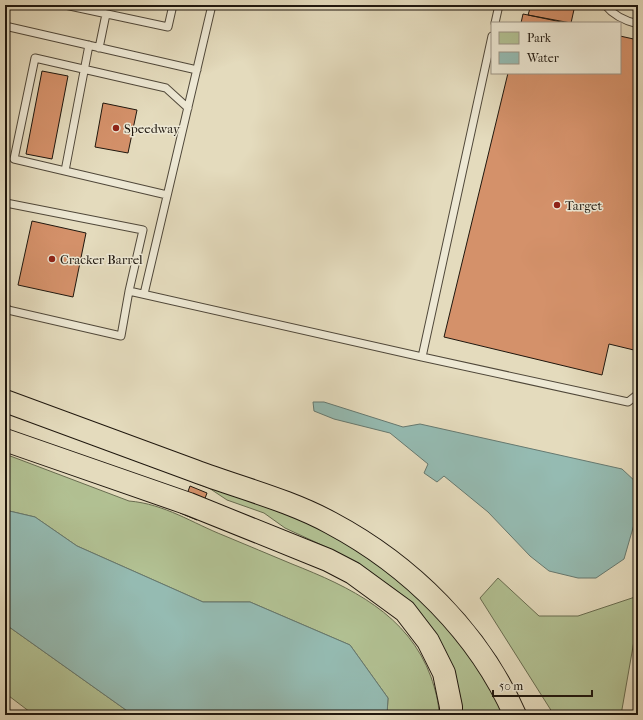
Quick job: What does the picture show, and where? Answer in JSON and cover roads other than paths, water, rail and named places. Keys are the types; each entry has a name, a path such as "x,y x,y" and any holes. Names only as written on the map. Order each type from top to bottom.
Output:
{"highway":[{"path":"5,401 226,483 285,503 330,523 377,550 419,584 470,640 504,693 515,715"},
{"path":"5,440 189,504 328,560 353,573 405,611 428,641 444,674 451,707 451,715"}],"lane":[{"path":"64,5 168,27 173,5"},
{"path":"144,294 212,5"},
{"path":"495,22 499,5"},
{"path":"605,5 613,14 625,21 638,24"},
{"path":"99,48 106,14"},
{"path":"5,26 197,70"},
{"path":"422,356 491,41"},
{"path":"64,171 89,45"},
{"path":"167,195 14,159 35,58 166,88 188,108"},
{"path":"5,206 6,203 143,230 120,336 8,310 5,305"},
{"path":"129,291 628,402 638,394"}],"water":[{"path":"313,402 324,402 403,427 420,424 622,469 637,483 635,521 624,559 596,578 578,578 549,571 530,556 488,512 444,476 437,482 424,473 428,464 390,433 334,419 314,411"},
{"path":"5,510 35,517 77,546 203,602 250,602 350,645 388,698 387,715 133,715 5,624"}],"place":[{"name":"Speedway","path":"116,128"},
{"name":"Target","path":"557,205"},
{"name":"Cracker Barrel","path":"52,259"}]}
